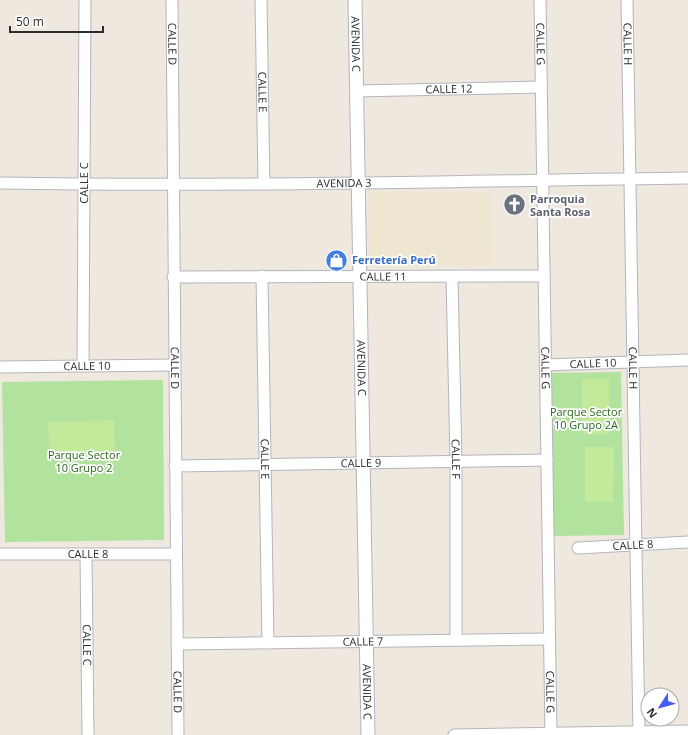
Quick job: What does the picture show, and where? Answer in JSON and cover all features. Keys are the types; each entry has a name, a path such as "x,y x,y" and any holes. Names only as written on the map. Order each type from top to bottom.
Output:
{"street":[{"name":"CALLE C","path":"83,366 85,0"},
{"name":"CALLE D","path":"172,0 173,364 178,735"},
{"name":"CALLE E","path":"261,0 264,184"},
{"name":"AVENIDA C","path":"355,0 368,735"},
{"name":"CALLE G","path":"540,0 551,734"},
{"name":"CALLE H","path":"627,0 639,733"},
{"name":"CALLE 12","path":"356,91 541,87"},
{"name":"AVENIDA 3","path":"0,183 358,184 688,178"},
{"name":"CALLE E","path":"262,276 268,643"},
{"name":"CALLE 11","path":"173,277 360,276 452,278 544,276"},
{"name":"CALLE F","path":"452,278 456,461 456,640"},
{"name":"CALLE 10","path":"545,364 688,360"},
{"name":"CALLE 10","path":"0,366 173,364"},
{"name":"CALLE 9","path":"175,466 547,460"},
{"name":"CALLE 8","path":"578,548 688,542"},
{"name":"CALLE 8","path":"0,554 176,554"},
{"name":"CALLE C","path":"86,554 88,735"},
{"name":"CALLE 7","path":"177,644 549,639"},
{"path":"454,735 688,731"}],"shaded area":[{"path":"369,193 492,193 493,266 370,267"}],"green space":[{"name":"Parque Sector 10 Grupo 2A","path":"621,372 624,535 553,536 550,373"},
{"path":"582,379 609,379 610,434 583,434"},
{"name":"Parque Sector 10 Grupo 2","path":"163,380 164,540 5,542 2,382"},
{"path":"114,420 115,451 50,454 48,422"},
{"path":"585,447 614,447 613,502 585,502"}],"place":[{"name":"Parroquia Santa Rosa","path":"514,205"},
{"name":"Ferretería Perú","path":"336,260"}]}
